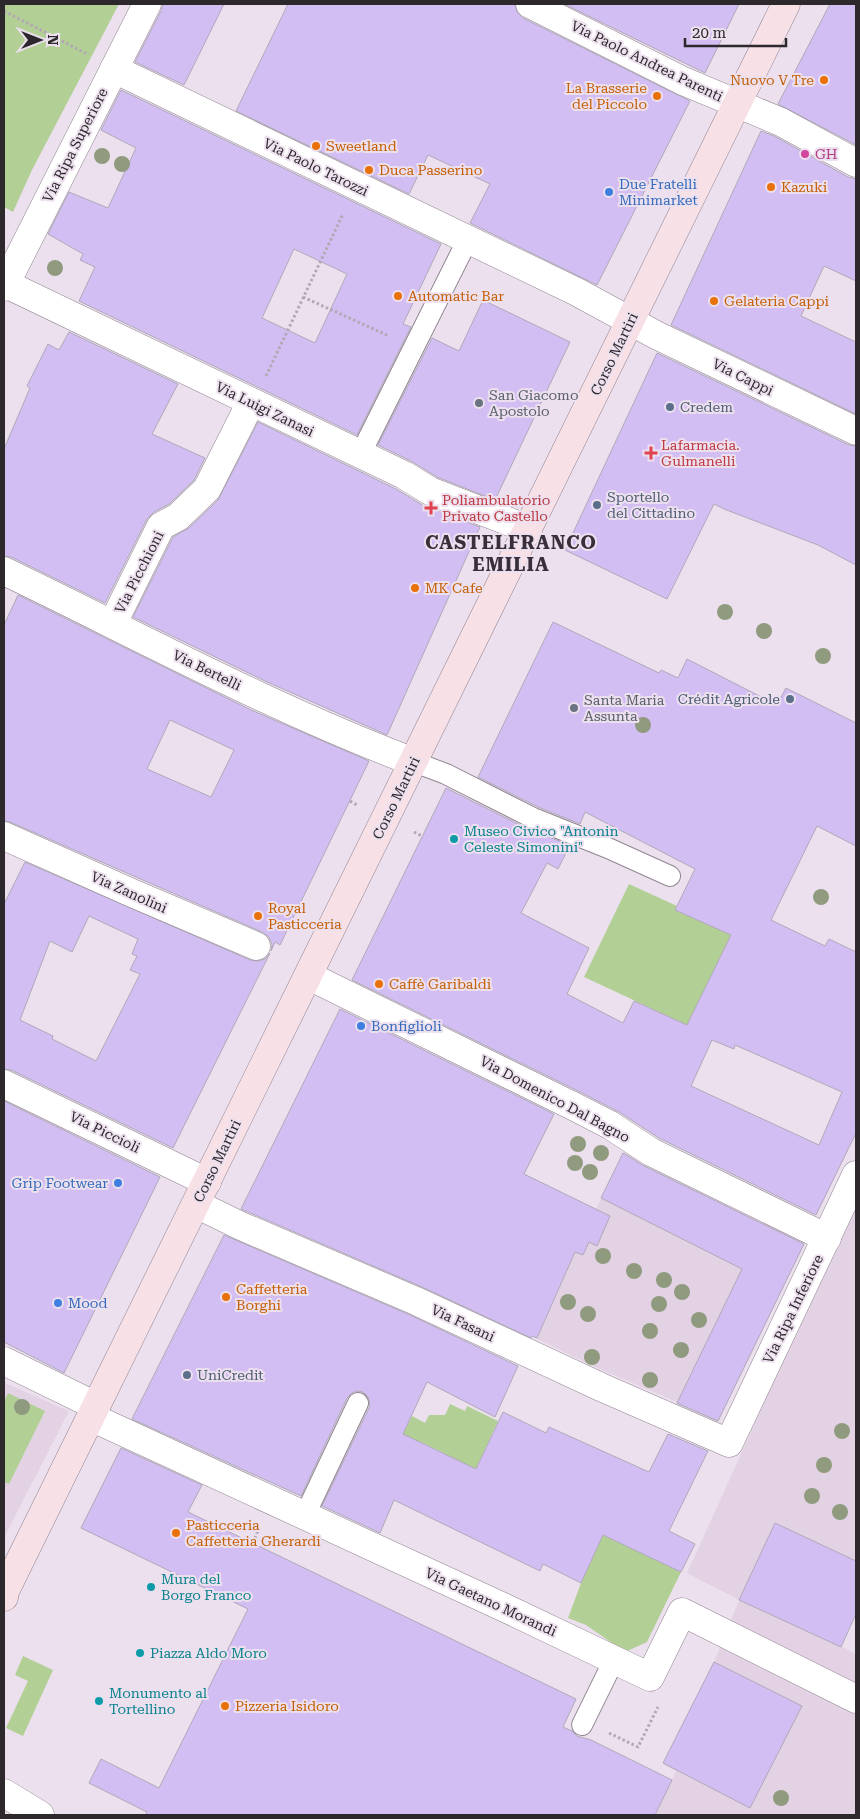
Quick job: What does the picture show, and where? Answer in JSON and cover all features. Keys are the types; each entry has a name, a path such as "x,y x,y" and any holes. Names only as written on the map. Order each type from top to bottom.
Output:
{"main road":[{"name":"Corso Martiri","path":"4,1594 786,4"}],"street":[{"name":"Via Ripa Superiore","path":"4,285 147,4"},
{"name":"Via Paolo Andrea Parenti","path":"530,4 683,81 782,122 856,163"},
{"name":"Via Paolo Tarozzi","path":"114,69 577,292 630,321"},
{"name":"Via Luigi Zanasi","path":"4,285 404,476 430,491 528,529"},
{"name":"Via Cappi","path":"630,321 856,431"},
{"name":"Via Picchioni","path":"113,623 161,526 178,517 207,489 252,403"},
{"name":"Via Bertelli","path":"4,571 258,695 362,742 414,762"},
{"name":"Via Zanolini","path":"4,836 132,894 256,946"},
{"name":"Via Domenico Dal Bagno","path":"308,976 558,1099 610,1126 651,1152 826,1238"},
{"name":"Via Piccioli","path":"4,1084 201,1193"},
{"name":"Via Ripa Inferiore","path":"729,1443 856,1175"},
{"name":"Via Fasani","path":"201,1193 242,1226 416,1301 603,1388 729,1443"},
{"name":"Via Gaetano Morandi","path":"4,1361 94,1411 305,1515 650,1677 682,1612 856,1698"},
{"path":"4,1793 40,1815"}],"lane":[{"path":"360,455 468,239"},
{"path":"414,762 446,774 533,818 608,848 670,876"},
{"path":"305,1515 358,1403"},
{"path":"582,1725 614,1660"}],"path":[{"path":"4,11 114,69"},
{"path":"252,403 356,186"},
{"path":"304,297 413,347"},
{"path":"253,1543 256,1536"}],"shaded area":[{"path":"624,1152 805,1242 716,1426 675,1407 677,1402 595,1367 537,1339 575,1252"},
{"path":"856,1209 856,1614 841,1646 856,1654 856,1815 655,1815 676,1771 663,1764 714,1662 739,1600 687,1573 772,1386"},
{"path":"5,1383 69,1411 4,1538 4,1386"}],"green space":[{"path":"4,4 119,4 32,170 13,212 4,207"},
{"path":"629,884 677,906 675,910 731,935 687,1025 584,977"},
{"path":"8,1393 45,1411 9,1484 4,1482 4,1402"},
{"path":"450,1404 465,1411 467,1406 498,1421 473,1475 443,1461 446,1454 419,1441 416,1447 400,1440 412,1416 425,1423 429,1415 445,1415"},
{"path":"603,1535 681,1572 647,1642 625,1652 586,1625 568,1618 581,1583"},
{"path":"23,1656 53,1670 23,1736 6,1728 28,1681 15,1675"}],"building":[{"path":"163,4 224,4 184,85 135,62"},
{"path":"288,4 515,4 517,12 523,18 690,101 597,285 470,223 490,184 428,155 409,194 236,111"},
{"path":"564,4 739,4 705,73"},
{"path":"830,4 856,4 856,145 778,104"},
{"path":"121,90 441,244 403,324 411,327 357,435 79,301 95,267 80,260 83,254 48,234 69,192 108,208 136,148 101,130","holes":["294,249 347,274 315,343 262,318"]},
{"path":"761,131 774,136 848,177 856,179 856,281 824,266 801,316 856,342 856,414 671,325"},
{"name":"San Giacomo Apostolo","path":"483,300 570,342 495,500 437,477 411,461 378,445 432,338 459,351"},
{"path":"69,332 178,384 152,434 205,458 194,480 169,504 154,512 147,519 105,603 11,557 4,556 4,449 30,388 27,386 48,344 59,350"},
{"path":"657,353 849,445 856,446 856,565 818,545 714,504 667,599 565,550"},
{"path":"258,422 396,489 424,506 480,527 387,735 265,681 133,617 173,537 189,528 218,500"},
{"path":"18,595 251,710 369,761 280,945 275,942 271,951 272,945 269,937 262,932 4,821 4,625","holes":["170,720 234,750 211,797 147,769"]},
{"path":"553,622 659,673 661,670 678,678 687,659 777,705 786,688 856,723 856,846 817,826 771,920 825,946 829,939 856,952 856,1133 816,1215 659,1138 619,1112 582,1093 352,980 446,788 528,829 570,845 558,869 547,863 521,913 589,948 567,994 623,1023 634,1001 687,1025 731,935 675,910 695,869 585,812 580,824 538,807 478,777","holes":["712,1040 734,1049 735,1045 842,1092 819,1145 691,1086"]},
{"path":"25,862 250,960 258,961 265,959 270,953 173,1148 11,1070 4,1069 4,904","holes":["89,916 138,939 132,954 137,956 130,970 140,974 96,1061 52,1039 53,1036 20,1020 50,941 72,952"]},
{"path":"340,1009 554,1114 524,1174 610,1216 597,1246 589,1242 583,1255 575,1252 537,1338 532,1336 531,1338 422,1287 241,1209"},
{"path":"4,1101 160,1177 64,1373 4,1342"},
{"path":"623,1153 644,1166 804,1244 718,1421 677,1403 742,1269 601,1198"},
{"path":"224,1235 410,1315 518,1366 495,1417 427,1382 403,1434 476,1469 503,1412 546,1433 549,1427 649,1472 668,1434 708,1451 669,1531 695,1544 681,1572 603,1535 581,1583 543,1564 540,1571 394,1500 380,1533 322,1506 369,1408 368,1397 363,1392 357,1391 347,1398 301,1496 132,1419"},
{"path":"121,1448 202,1485 188,1512 576,1699 563,1727 572,1731 577,1736 591,1740 672,1780 655,1815 145,1815 147,1812 89,1783 101,1759 159,1788 248,1609 81,1528"},
{"path":"775,1523 856,1561 856,1614 841,1647 739,1600"},
{"path":"714,1662 802,1706 750,1808 663,1763"}],"place":[{"name":"Nuovo V Tre","path":"824,80"},
{"name":"La Brasserie del Piccolo","path":"657,96"},
{"name":"Sweetland","path":"316,146"},
{"name":"GH","path":"805,154"},
{"name":"Duca Passerino","path":"369,170"},
{"name":"Kazuki","path":"771,187"},
{"name":"Due Fratelli Minimarket","path":"609,192"},
{"name":"Automatic Bar","path":"398,296"},
{"name":"Gelateria Cappi","path":"714,301"},
{"name":"San Giacomo Apostolo","path":"479,403"},
{"name":"Credem","path":"670,407"},
{"name":"Lafarmacia. Gulmanelli","path":"651,453"},
{"name":"Sportello del Cittadino","path":"597,505"},
{"name":"Poliambulatorio Privato Castello","path":"431,508"},
{"name":"MK Cafe","path":"415,588"},
{"name":"Crédit Agricole","path":"790,699"},
{"name":"Santa Maria Assunta","path":"574,708"},
{"name":"Museo Civico \"Antonin Celeste Simonini\"","path":"454,839"},
{"name":"Royal Pasticceria","path":"258,916"},
{"name":"Caffè Garibaldi","path":"379,984"},
{"name":"Bonfiglioli","path":"361,1026"},
{"name":"Grip Footwear","path":"118,1183"},
{"name":"Caffetteria Borghi","path":"226,1297"},
{"name":"Mood","path":"58,1303"},
{"name":"UniCredit","path":"187,1375"},
{"name":"Pasticceria Caffetteria Gherardi","path":"176,1533"},
{"name":"Mura del Borgo Franco","path":"151,1587"},
{"name":"Piazza Aldo Moro","path":"140,1653"},
{"name":"Monumento al Tortellino","path":"99,1701"},
{"name":"Pizzeria Isidoro","path":"225,1706"}],"district":[{"name":"CASTELFRANCO EMILIA","path":"511,553"}]}
